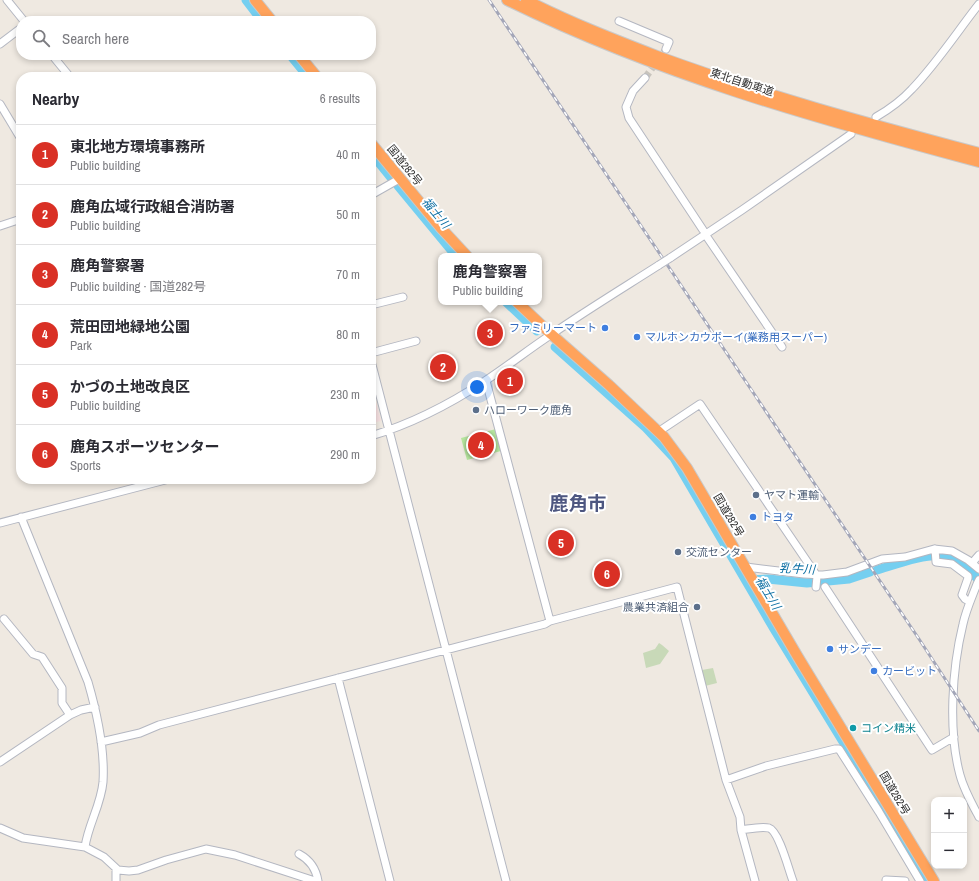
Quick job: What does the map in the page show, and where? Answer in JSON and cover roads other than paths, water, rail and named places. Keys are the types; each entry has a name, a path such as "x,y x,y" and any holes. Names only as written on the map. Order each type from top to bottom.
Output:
{"highway":[{"path":"255,0 268,16"},
{"name":"東北自動車道","path":"507,0 610,47 732,91 867,132 979,162"},
{"name":"東北自動車道","path":"526,0 613,39 742,86 870,124 979,153"},
{"path":"303,60 313,72"},
{"name":"国道282号","path":"376,149 441,228 464,253"},
{"name":"国道282号","path":"520,305 609,385 658,432 677,453 932,877"}],"street":[{"path":"7,0 20,16"},
{"path":"876,117 912,90 932,67 979,4"},
{"path":"619,21 669,42 666,49"},
{"path":"0,44 16,32"},
{"path":"56,60 66,72"},
{"path":"645,78 632,91 626,107 629,118 703,230"},
{"path":"0,104 16,131"},
{"path":"376,434 418,418 457,399 486,381 551,334 754,202 851,134"},
{"path":"376,192 401,178"},
{"path":"1,224 16,222"},
{"path":"707,238 782,347"},
{"path":"376,304 403,297"},
{"path":"376,352 416,341"},
{"path":"376,380 506,881"},
{"path":"486,381 550,621"},
{"path":"658,432 700,404 816,577 816,587"},
{"path":"0,523 150,484"},
{"path":"21,517 88,682 95,707 101,742 103,782 96,813 87,834 85,847"},
{"path":"747,570 816,577 847,572 882,559 905,557 936,550 952,551 979,569"},
{"path":"936,550 936,562 952,564 968,576 962,595 970,602"},
{"path":"972,563 979,555"},
{"path":"978,582 963,623 957,656 953,720 960,776 979,817"},
{"path":"101,742 140,733 159,725 545,624 550,621 677,587 726,780 740,817 741,830 754,881"},
{"path":"825,588 932,750 954,737"},
{"path":"4,619 33,654 42,657 62,688 62,703 70,716"},
{"path":"338,678 390,881"},
{"path":"0,762 70,716 81,710 95,707"},
{"path":"726,780 766,766 839,749 876,808 918,880 932,877"},
{"path":"876,808 886,802"},
{"path":"0,828 23,838 85,847 104,857 116,869 129,871 138,870 166,860 206,849 235,855 316,881 316,873 311,863 300,854"},
{"path":"741,830 768,828 773,830 778,838 793,881"},
{"path":"116,869 116,881"},
{"path":"886,880 905,881"}],"waterway":[{"name":"福士川","path":"246,0 258,16"},
{"name":"福士川","path":"294,60 304,72"},
{"name":"福士川","path":"376,159 392,179"},
{"name":"福士川","path":"398,186 454,253"},
{"name":"福士川","path":"509,305 537,331"},
{"name":"福士川","path":"555,347 646,428 674,458 774,629 867,781 925,881"},
{"name":"乳牛川","path":"877,570 928,556 943,556 958,562 979,580"},
{"name":"乳牛川","path":"747,580 768,579 807,583 849,579 870,572"}],"tunnel":[{"path":"645,78 666,49"}],"railway":[{"path":"489,0 919,639 979,731"}],"place":[{"name":"ファミリーマート","path":"605,328"},
{"name":"鹿角警察署","path":"490,333"},
{"name":"マルホンカウボーイ(業務用スーパー)","path":"637,337"},
{"name":"鹿角広域行政組合消防署","path":"443,367"},
{"name":"東北地方環境事務所","path":"510,381"},
{"name":"ハローワーク鹿角","path":"476,410"},
{"name":"荒田団地緑地公園","path":"481,445"},
{"name":"ヤマト運輸","path":"756,495"},
{"name":"トヨタ","path":"753,517"},
{"name":"かづの土地改良区","path":"561,543"},
{"name":"交流センター","path":"678,552"},
{"name":"鹿角スポーツセンター","path":"607,574"},
{"name":"農業共済組合","path":"697,607"},
{"name":"サンデー","path":"830,649"},
{"name":"カービット","path":"874,671"},
{"name":"コイン精米","path":"853,728"}],"district":[{"name":"鹿角市","path":"578,503"}]}
